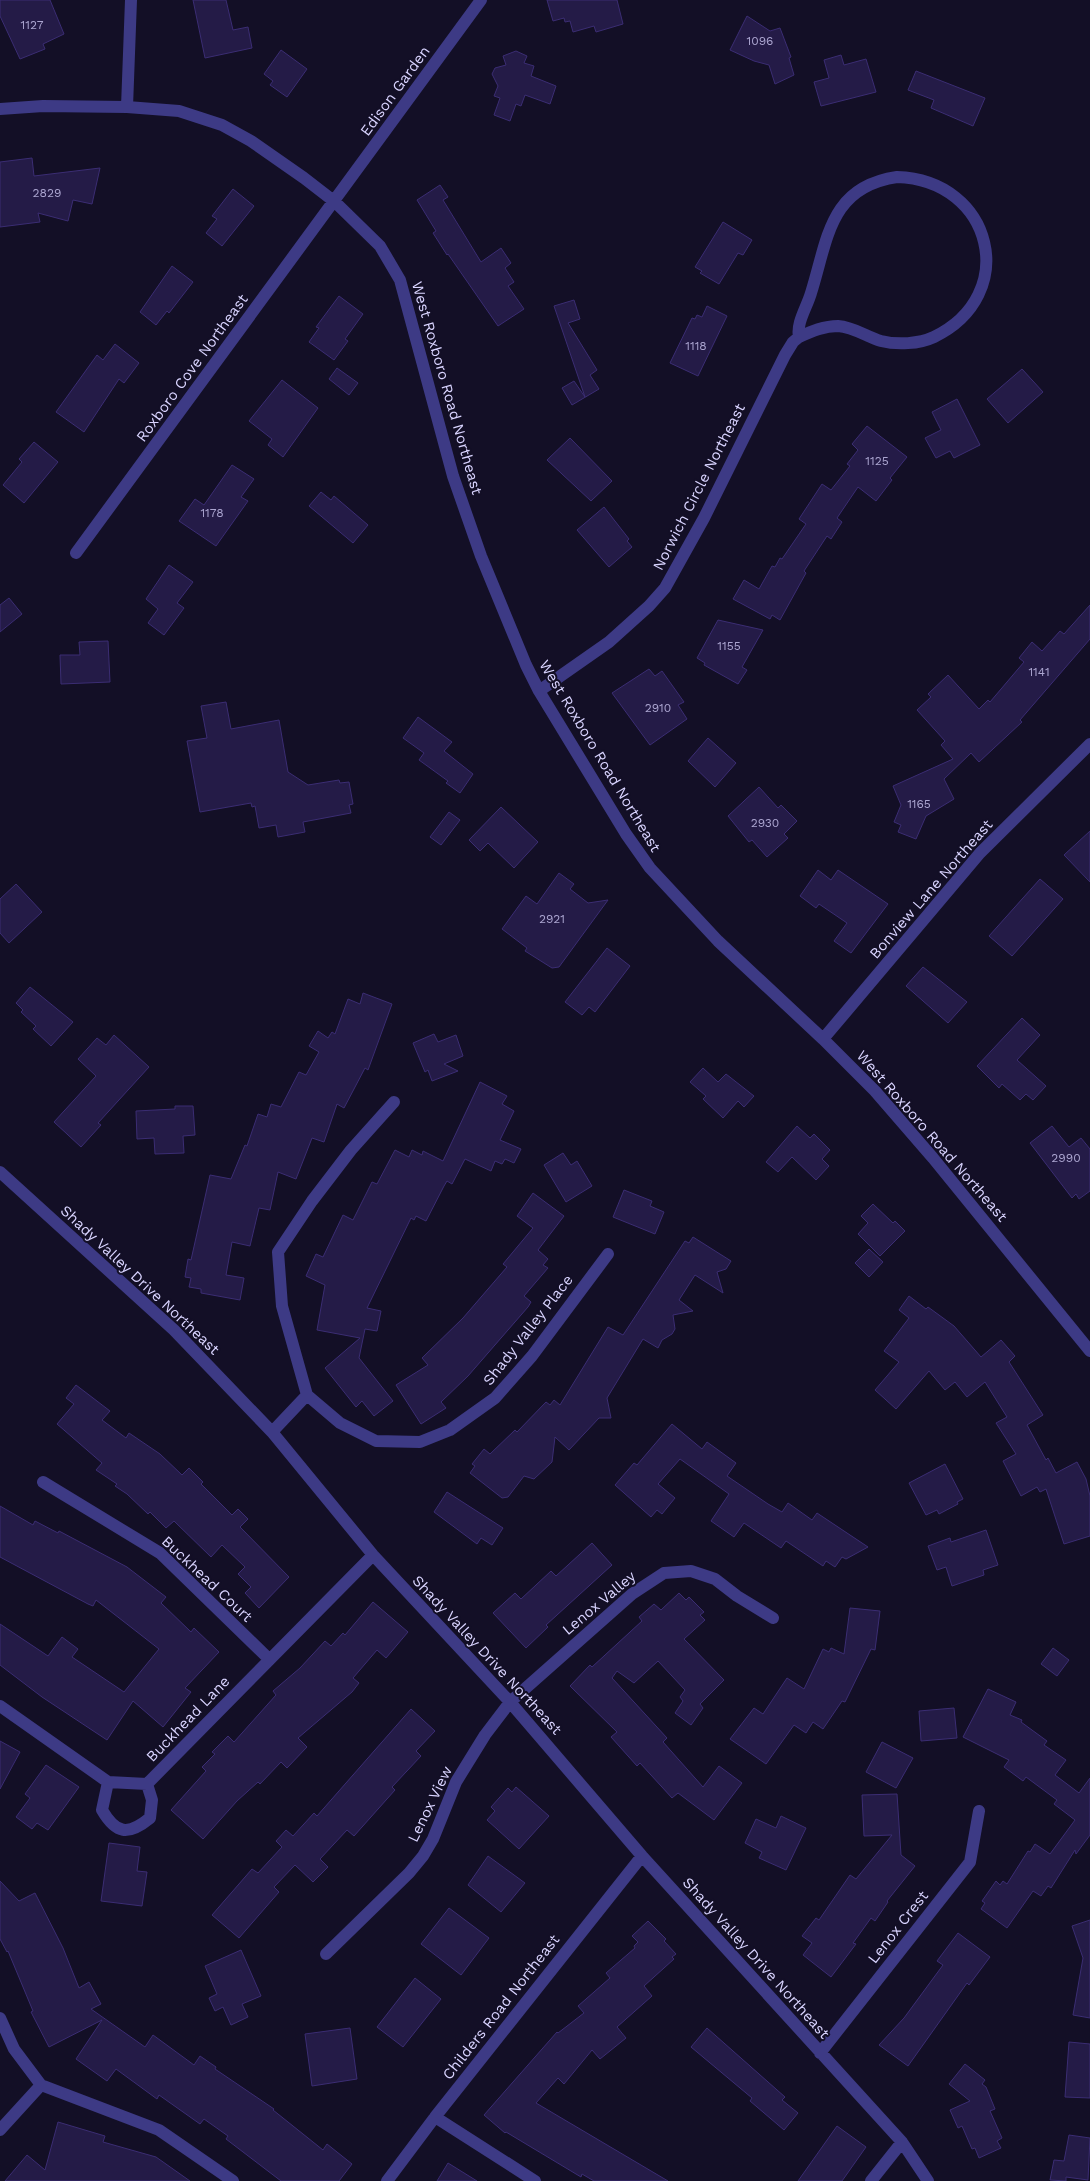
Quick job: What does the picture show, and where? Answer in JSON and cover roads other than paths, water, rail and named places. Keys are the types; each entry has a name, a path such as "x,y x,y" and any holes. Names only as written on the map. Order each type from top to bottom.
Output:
{"street":[{"path":"127,107 130,0"},
{"name":"Edison Garden","path":"334,202 482,0"},
{"name":"West Roxboro Road Northeast","path":"0,109 43,106 127,107 179,111 222,125 251,141 334,202 380,246 400,280 453,476 481,556 539,691 626,834 650,868 718,941 823,1039 875,1091 1090,1351"},
{"path":"914,178 945,189 969,210 984,240 985,271 974,303 953,326 932,338 909,343 882,341 855,330 838,326 819,328 799,337 798,330 811,293 826,234 837,213 852,194 882,179 914,178"},
{"name":"Roxboro Cove Northeast","path":"76,553 334,202"},
{"name":"Norwich Circle Northeast","path":"539,691 609,642 650,606 665,588 704,518 785,355 793,342 799,337"},
{"name":"Bonview Lane Northeast","path":"823,1039 980,853 1090,744"},
{"path":"272,1432 307,1395 282,1306 278,1252 312,1201 351,1150 394,1102"},
{"name":"Shady Valley Drive Northeast","path":"0,1172 174,1330 272,1432 373,1555 510,1702 642,1856 902,2142 928,2181"},
{"name":"Shady Valley Place","path":"307,1395 340,1422 376,1441 420,1442 450,1430 495,1398 532,1356 608,1254"},
{"name":"Buckhead Court","path":"43,1482 160,1554 269,1659"},
{"name":"Buckhead Lane","path":"108,1782 147,1784 373,1555"},
{"name":"Lenox Valley","path":"510,1702 632,1594 664,1573 691,1571 715,1579 737,1596 773,1618"},
{"name":"Lenox View","path":"326,1954 423,1856 433,1839 456,1782 485,1735 510,1702"},
{"path":"0,1706 108,1782 102,1810 110,1824 122,1830 136,1829 150,1818 152,1800 147,1784"},
{"name":"Lenox Crest","path":"820,2053 970,1862 979,1811"},
{"name":"Childers Road Northeast","path":"387,2181 435,2117 642,1856"},
{"path":"0,2018 14,2049 41,2085 159,2130 233,2181"},
{"path":"0,2130 41,2085"},
{"path":"435,2117 534,2181"},
{"path":"871,2181 902,2142"}]}
